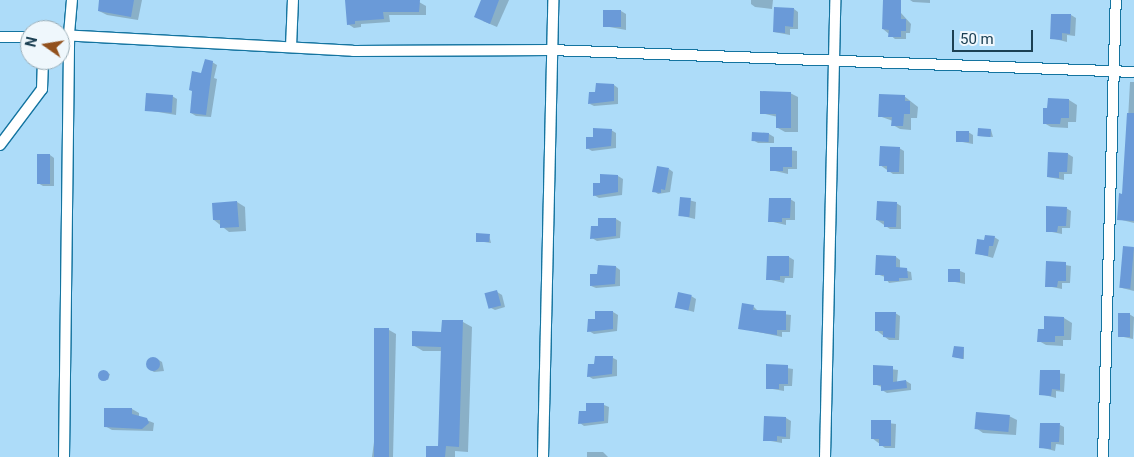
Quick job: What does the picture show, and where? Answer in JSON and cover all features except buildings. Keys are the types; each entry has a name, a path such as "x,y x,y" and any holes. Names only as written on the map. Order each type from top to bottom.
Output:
{"street":[{"path":"67,20 72,0"},
{"path":"292,47 293,0"},
{"path":"542,457 553,0"},
{"path":"825,457 835,0"},
{"path":"1104,457 1116,0"},
{"path":"70,35 403,52 551,50 1134,72"},
{"path":"0,37 20,36"},
{"path":"0,145 42,89 43,70"},
{"path":"64,70 64,457"}]}
